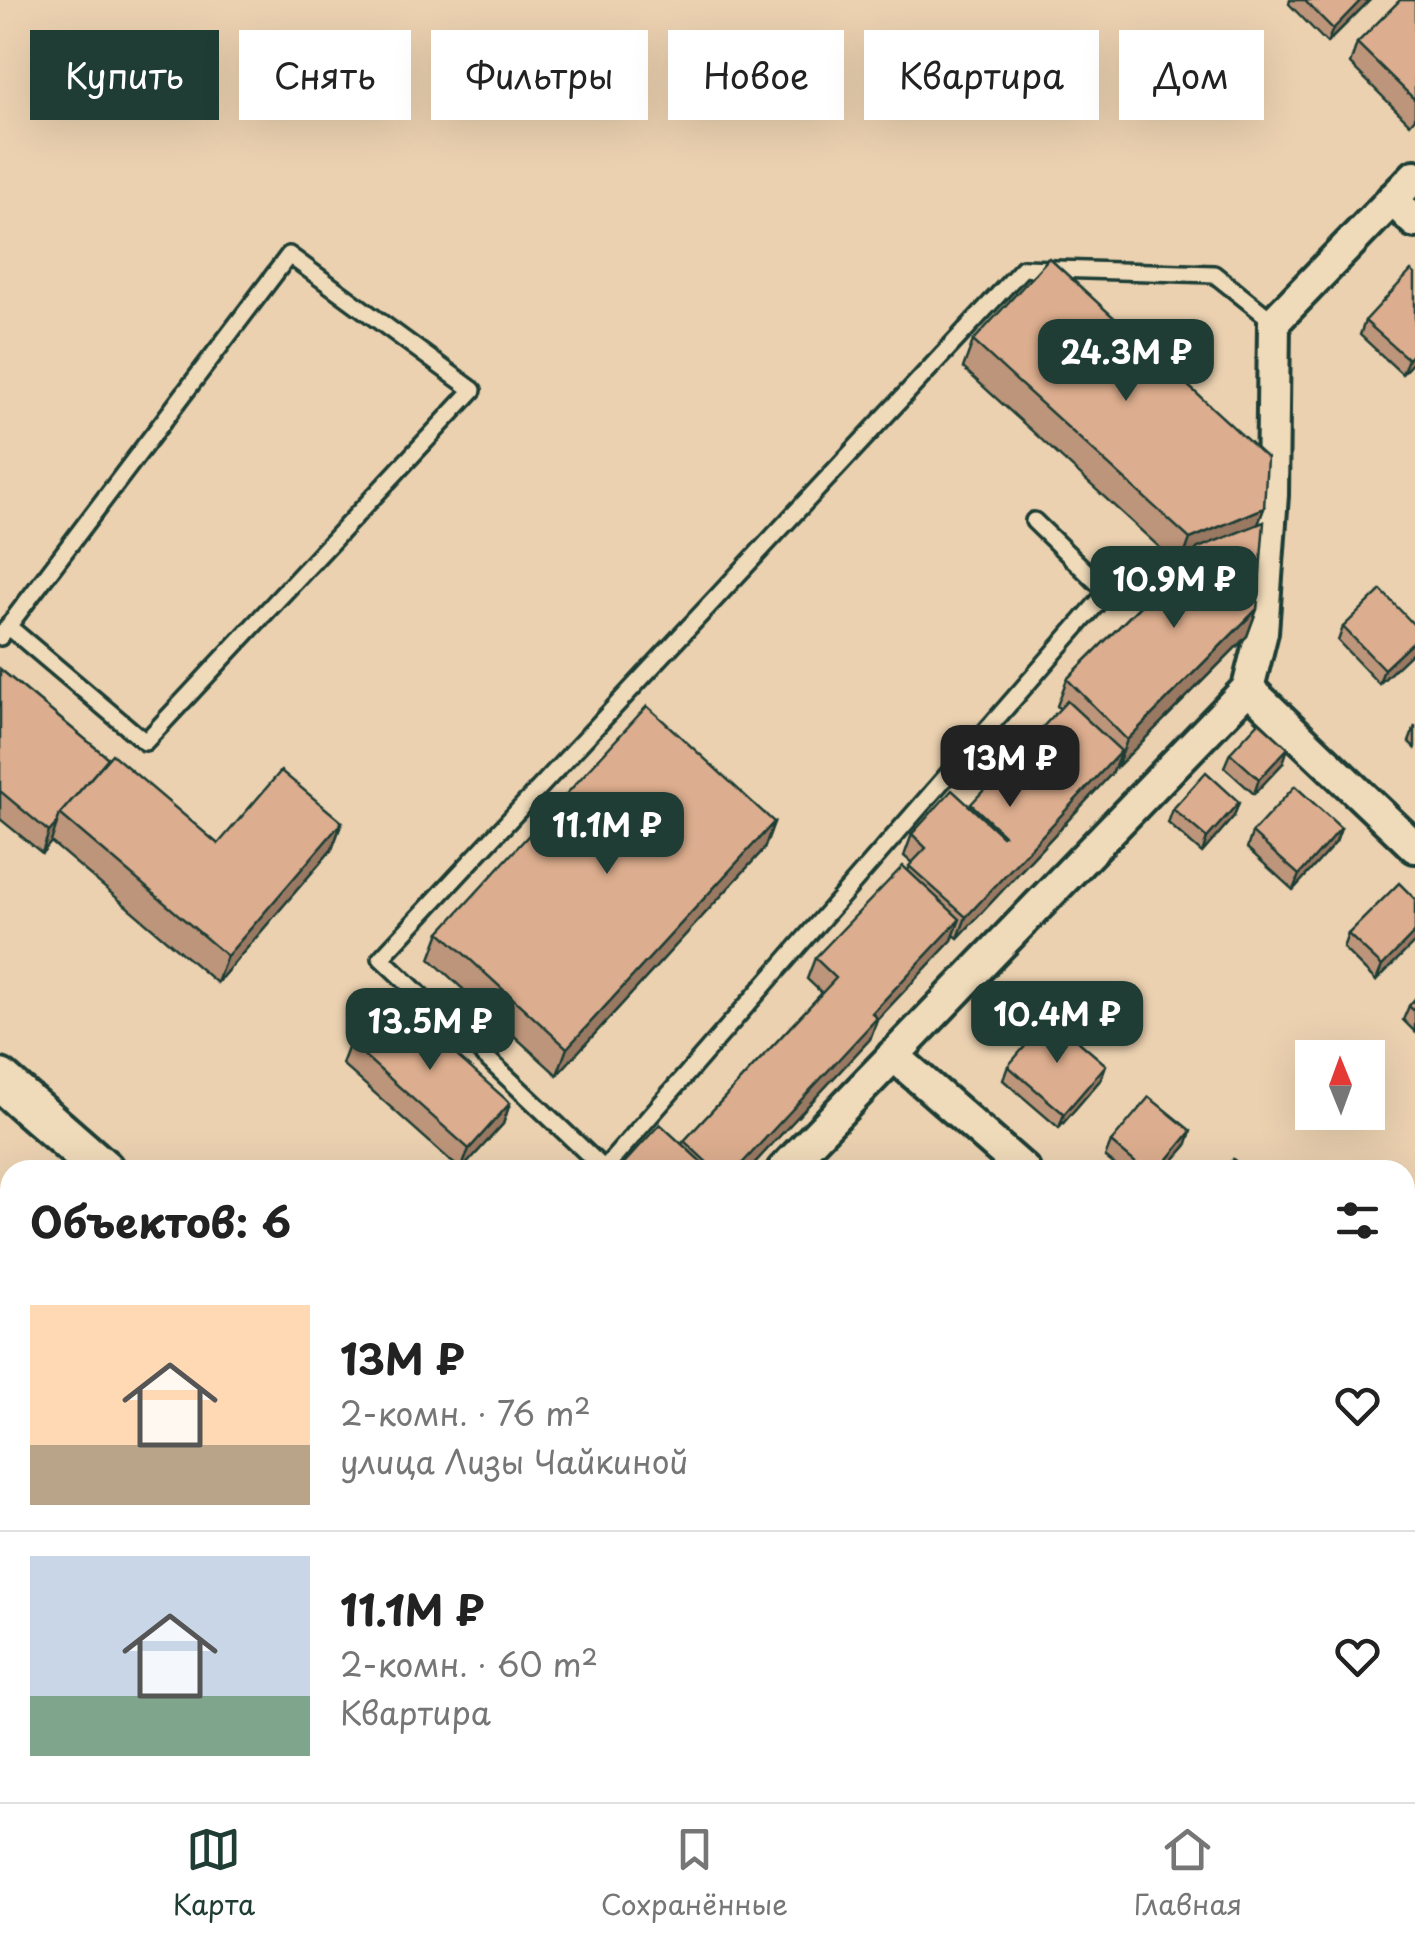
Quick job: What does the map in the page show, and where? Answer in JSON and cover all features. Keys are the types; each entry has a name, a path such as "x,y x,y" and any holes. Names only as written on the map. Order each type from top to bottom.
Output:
{"main road":[{"path":"3,1089 92,1160"}],"street":[{"path":"793,1160 1248,688 1262,632 1270,515 1274,322 1415,176"},
{"path":"1392,199 1415,222"},
{"path":"1248,688 1415,848"},
{"path":"893,1055 1013,1160"}],"lane":[{"path":"289,254 474,390 145,742 5,632 289,254"},
{"path":"594,1160 381,958 1024,268 1214,274 1274,322"},
{"path":"611,1160 1107,592 1034,521"}],"building":[{"path":"1304,0 1361,0 1333,29"},
{"path":"1400,0 1415,0 1415,100 1357,43"},
{"path":"1049,258 1267,458 1264,508 1190,539 973,341"},
{"path":"1411,271 1415,274 1415,351 1408,359 1365,321"},
{"path":"1264,522 1257,609 1127,740 1067,679 1198,548"},
{"path":"1381,590 1415,626 1415,640 1384,669 1343,627"},
{"path":"0,669 108,758 49,832 0,791"},
{"path":"1067,701 1121,751 966,917 909,866 926,848 912,834 952,790 1004,835 971,804"},
{"path":"647,706 774,822 567,1048 440,932"},
{"path":"1259,722 1288,748 1259,779 1230,753"},
{"path":"112,754 218,844 281,771 342,822 227,956 60,814"},
{"path":"1206,772 1239,802 1207,838 1173,809"},
{"path":"1295,786 1341,828 1299,875 1252,833"},
{"path":"903,866 960,919 872,1013 877,1018 745,1160 704,1160 684,1141 836,978 815,958"},
{"path":"1399,883 1415,899 1415,932 1382,966 1348,934"},
{"path":"391,997 510,1103 469,1149 350,1043"},
{"path":"1050,1017 1106,1065 1064,1114 1008,1066"},
{"path":"1149,1097 1191,1131 1167,1160 1132,1160 1111,1142"},
{"path":"660,1124 699,1160 627,1160"}]}
